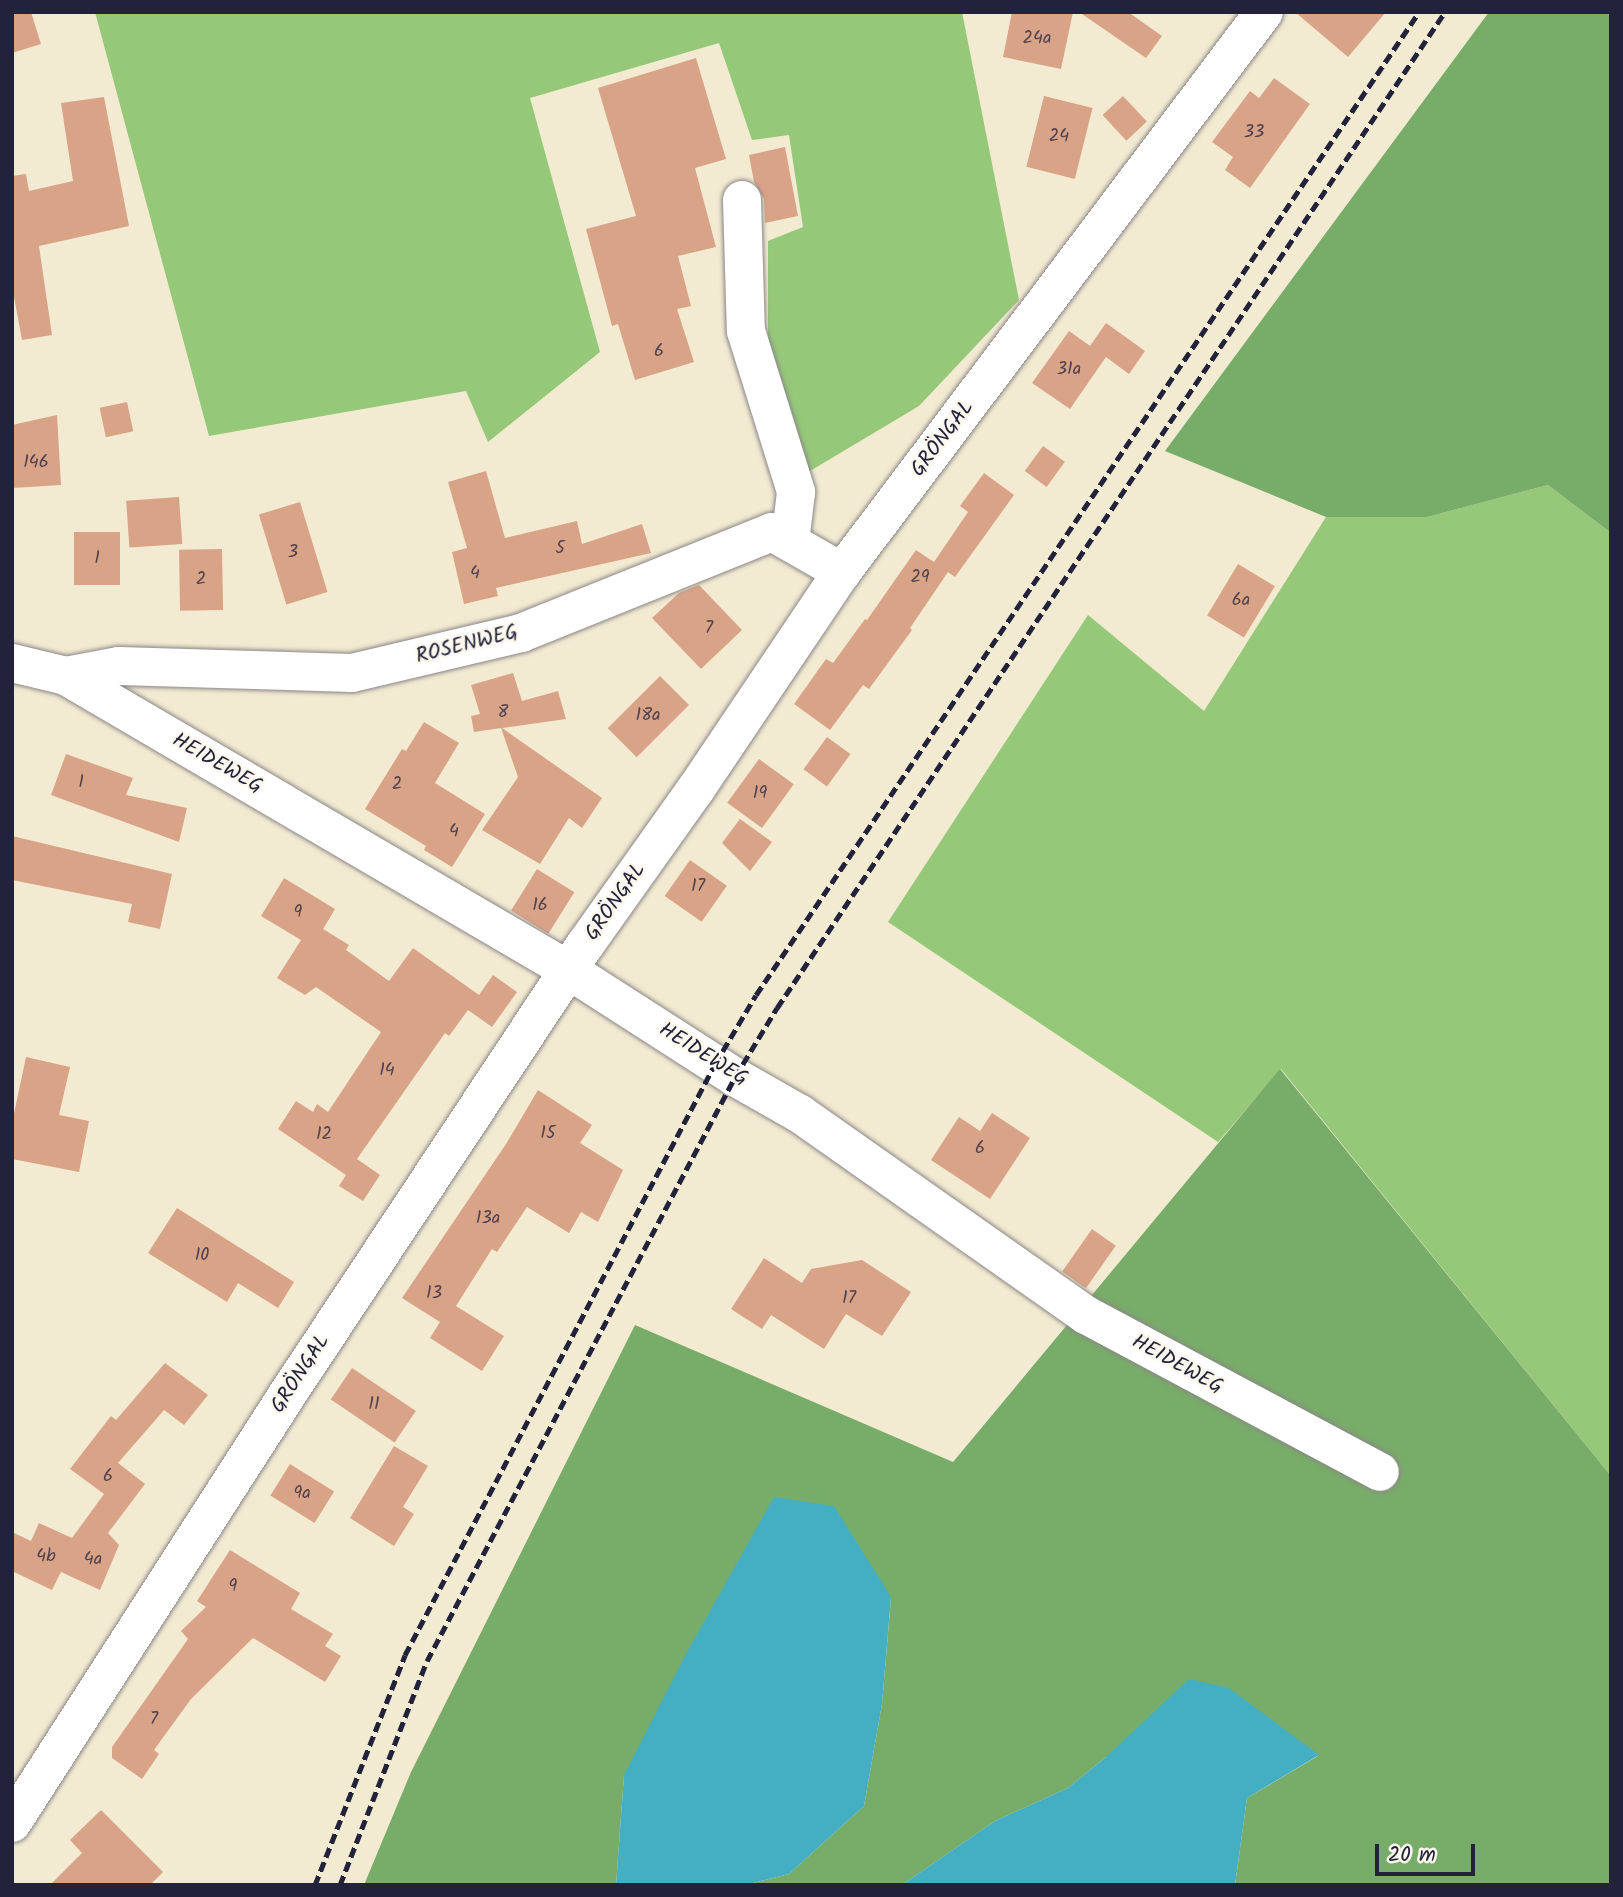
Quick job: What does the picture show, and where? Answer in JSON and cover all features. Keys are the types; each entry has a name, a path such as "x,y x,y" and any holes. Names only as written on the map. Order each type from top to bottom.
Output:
{"street":[{"name":"GRÖNGAL","path":"12,1823 287,1395 570,971 842,572 1264,12"},
{"path":"742,200 746,331 796,492 790,542"},
{"name":"ROSENWEG","path":"66,676 119,666 352,673 521,632 772,533 842,572"},
{"name":"HEIDEWEG","path":"12,663 66,676 570,971 735,1077 800,1114 1086,1315 1380,1472"}],"green space":[{"path":"95,12 962,12 1019,300 919,406 800,477 768,368 768,241 803,227 789,135 752,140 719,43 530,98 600,352 488,442 466,391 209,436"},
{"path":"1489,12 1611,12 1611,533 1548,485 1427,517 1326,517 1165,451"},
{"path":"1548,485 1611,533 1611,1476 1281,1069 1218,1142 888,922 1088,615 1204,711 1326,517 1427,517"},
{"path":"1280,1069 1611,1476 1611,1885 1235,1885 1247,1798 1318,1756 1106,1757 1068,1788 995,1821 902,1885 745,1885 789,1874 864,1806 882,1704 891,1598 624,1775 616,1885 364,1885 411,1772 635,1325 953,1462"}],"water":[{"path":"774,1497 834,1506 891,1597 882,1704 864,1806 789,1874 745,1885 616,1885 624,1775 686,1654"},
{"path":"1189,1679 1229,1688 1319,1755 1247,1798 1235,1885 902,1885 995,1821 1068,1788 1106,1757"}],"building":[{"path":"12,12 31,12 41,44 12,53"},
{"path":"1012,12 1073,12 1061,69 1003,57"},
{"path":"1079,12 1128,12 1162,36 1146,58"},
{"path":"1295,12 1386,12 1348,57"},
{"path":"696,58 726,159 695,168 716,247 678,256 691,306 677,309 694,362 635,380 618,324 612,326 586,229 636,216 598,88"},
{"path":"1274,78 1310,104 1250,188 1225,170 1233,157 1212,142 1250,91 1259,98"},
{"path":"1044,96 1093,108 1075,179 1026,167"},
{"path":"1123,96 1147,122 1126,141 1103,115"},
{"path":"104,97 129,226 39,246 52,335 22,340 12,286 12,176 26,174 29,191 73,181 61,103"},
{"path":"785,147 798,216 765,223 764,199 754,182 749,155"},
{"path":"1106,323 1145,351 1129,374 1106,357 1070,409 1032,383 1069,331 1090,346"},
{"path":"127,402 133,431 106,437 100,408"},
{"path":"57,415 61,485 12,488 12,425"},
{"path":"1043,446 1065,462 1047,487 1025,471"},
{"path":"486,471 505,538 577,521 582,544 642,524 651,553 496,588 498,596 464,604 452,552 467,548 448,482"},
{"path":"984,473 1014,495 955,577 948,572 910,628 912,630 869,689 863,685 830,730 794,704 826,659 833,663 916,550 934,562 968,512 960,506"},
{"path":"179,497 182,544 129,548 126,501"},
{"path":"300,502 327,592 286,604 259,515"},
{"path":"74,532 120,532 120,585 74,585"},
{"path":"222,549 223,610 180,611 179,550"},
{"path":"1238,564 1275,586 1244,638 1207,615"},
{"path":"699,585 742,630 701,669 652,618 679,593"},
{"path":"513,673 522,701 558,691 566,719 502,728 602,798 582,828 569,818 540,864 482,830 518,777 501,728 474,732 471,716 480,714 471,685"},
{"path":"660,676 689,705 637,757 608,728"},
{"path":"424,722 459,743 435,783 485,814 452,867 424,850 426,846 365,809 402,749 406,751"},
{"path":"827,737 850,754 827,786 803,769"},
{"path":"66,754 133,778 126,795 187,808 179,842 51,795"},
{"path":"759,759 794,784 762,828 727,803"},
{"path":"740,819 772,842 750,871 722,843"},
{"path":"12,836 172,874 160,929 128,922 132,904 12,880"},
{"path":"690,860 727,886 702,922 665,896"},
{"path":"537,869 574,892 548,934 511,911"},
{"path":"284,878 335,909 323,929 349,945 346,950 389,981 413,948 479,995 493,975 517,992 492,1027 468,1010 449,1036 445,1033 357,1159 380,1175 363,1201 339,1186 346,1175 278,1129 296,1101 313,1112 317,1104 328,1112 381,1032 316,987 305,995 277,978 301,940 261,916"},
{"path":"26,1057 70,1067 59,1115 89,1121 79,1172 12,1159 12,1123"},
{"path":"538,1090 592,1125 580,1143 623,1170 598,1222 581,1212 569,1233 527,1207 497,1252 492,1249 456,1306 504,1336 482,1371 430,1338 440,1322 402,1298 506,1144"},
{"path":"992,1113 1030,1138 990,1199 931,1160 959,1117 980,1131"},
{"path":"177,1208 294,1282 278,1308 238,1283 227,1302 148,1253"},
{"path":"1092,1229 1116,1246 1086,1288 1062,1272"},
{"path":"764,1258 802,1283 811,1269 862,1260 911,1292 882,1336 846,1314 824,1349 771,1315 762,1329 731,1309"},
{"path":"165,1363 208,1395 184,1425 164,1410 118,1463 145,1484 108,1533 119,1545 100,1590 61,1572 52,1590 12,1571 12,1532 31,1541 39,1523 72,1538 104,1494 70,1469 111,1416 116,1420"},
{"path":"352,1368 416,1411 395,1443 331,1400"},
{"path":"394,1446 428,1466 403,1507 414,1514 394,1546 350,1518"},
{"path":"290,1464 334,1492 314,1523 270,1495"},
{"path":"230,1550 300,1593 291,1609 333,1634 325,1646 341,1656 325,1682 253,1638 191,1699 154,1750 159,1754 142,1779 112,1758 112,1747 188,1639 181,1631 206,1607 197,1601"},
{"path":"101,1810 163,1872 150,1885 50,1885 82,1853 70,1840"}],"railway":[{"path":"315,1885 405,1655 715,1064 756,995 1419,12"},
{"path":"340,1885 427,1661 735,1077 777,1008 1445,12"}]}
